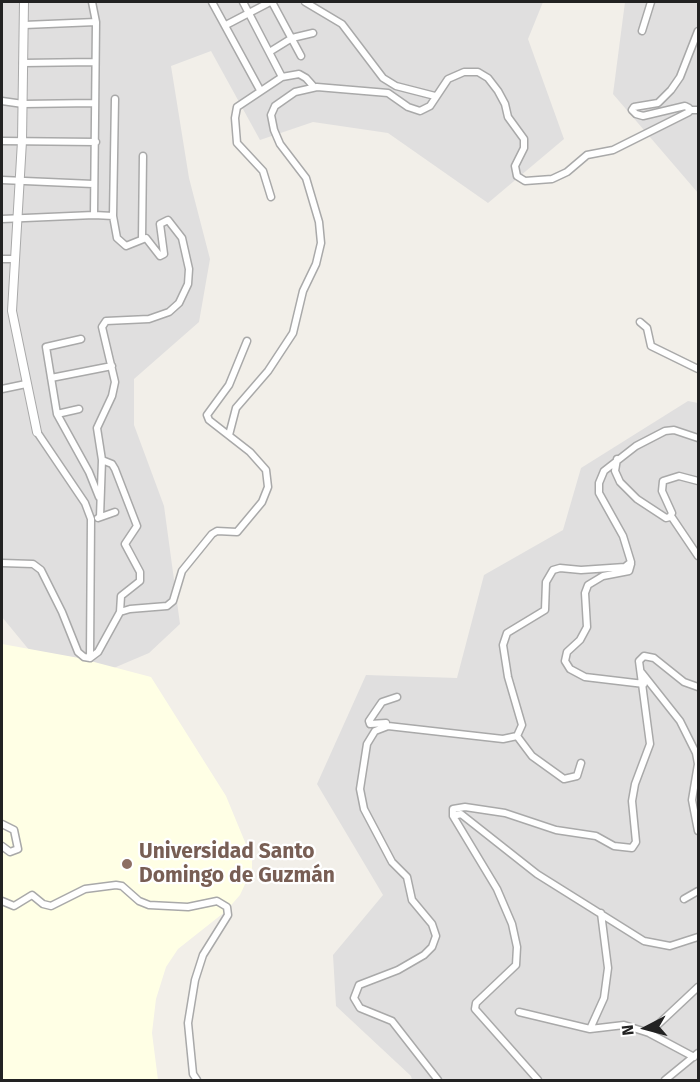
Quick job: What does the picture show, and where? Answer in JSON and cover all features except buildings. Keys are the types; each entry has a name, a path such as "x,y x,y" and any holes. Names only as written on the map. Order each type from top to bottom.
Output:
{"street":[{"path":"24,2 22,141 12,310 37,432 85,503 91,519 90,658"},
{"path":"92,2 96,22 94,215"},
{"path":"212,2 260,90"},
{"path":"243,2 271,51 282,77"},
{"path":"225,25 271,2 300,56"},
{"path":"305,2 342,24 383,78 396,86 435,96"},
{"path":"642,31 651,2"},
{"path":"24,25 96,22"},
{"path":"690,110 684,106 643,116 632,110 634,107 658,103 671,90 680,77 699,31"},
{"path":"271,51 292,38 313,33"},
{"path":"23,63 95,62"},
{"path":"229,435 236,408 268,371 293,333 303,291 316,264 321,233 307,183 280,144 271,118 275,106 288,95 315,87 388,93 415,111 428,108 442,85 452,76 467,71 485,75 504,99 508,117 524,139 524,148 514,168 518,177 525,181 557,178 587,155 605,153 639,139 690,110 699,110"},
{"path":"271,197 263,171 237,143 235,134 237,107 282,77 299,74 315,87"},
{"path":"100,517 102,460 97,428 112,396 115,382 101,330 106,321 149,319 170,312 179,303 188,284 186,248 171,222 164,221 160,224 162,256 158,255 148,239 142,239 126,246 122,244 115,232 113,216 115,99"},
{"path":"2,101 23,104 94,103"},
{"path":"2,141 96,142"},
{"path":"142,239 143,156"},
{"path":"2,180 93,183"},
{"path":"2,219 113,216"},
{"path":"2,259 15,259"},
{"path":"640,322 647,328 651,346 699,369"},
{"path":"81,339 46,346 57,414 89,472 101,500"},
{"path":"120,612 167,606 173,601 182,571 212,534 217,531 237,532 262,502 268,487 266,470 229,435 209,420 207,415 229,385 248,341"},
{"path":"51,378 112,366"},
{"path":"2,389 26,384"},
{"path":"57,414 79,409"},
{"path":"644,684 591,679 575,673 565,661 567,652 580,640 587,627 585,593 588,585 603,576 629,571 631,564 632,557 623,536 599,490 604,471 617,459 665,431 674,430 699,438"},
{"path":"617,459 615,471 620,483 653,510 666,518 671,516"},
{"path":"2,563 33,564 41,570 62,612 78,652 90,658 98,652 120,612 121,596 140,581 140,572 125,544 137,526 115,469 112,464 102,460"},
{"path":"699,481 679,476 662,482 662,491 671,516 699,555"},
{"path":"91,519 115,512"},
{"path":"517,736 522,725 506,666 503,645 507,633 545,610 546,582 555,569 581,570 625,567 631,564"},
{"path":"538,1080 475,1010 476,1003 516,965 517,947 512,924 497,889 453,816 453,808 457,806 505,813 556,830 596,836 614,846 634,847 636,842 632,801 635,784 650,744 644,684 639,661 649,656 684,682 699,687"},
{"path":"642,673 681,721 696,753 698,761 692,805 699,831"},
{"path":"397,697 382,702 369,723 388,723 435,733 466,733 503,739 517,736"},
{"path":"404,727 384,726 371,736 363,763 361,802 392,862 407,877 412,900 434,926 435,940 429,950 418,959 359,985 354,998 360,1008 392,1021 438,1080"},
{"path":"517,736 532,756 564,779 577,776 581,763"},
{"path":"453,816 461,814 537,874 654,945 674,946 699,937"},
{"path":"2,824 14,830 18,849 14,853 2,846"},
{"path":"2,901 15,906 32,895 43,904 51,906 85,889 116,885 122,886 139,901 149,905 189,907 217,901 226,907 228,915 203,955 195,980 188,1023 193,1074 197,1080"},
{"path":"684,899 699,891"},
{"path":"590,1029 604,998 608,968 601,913"},
{"path":"649,1033 699,987"},
{"path":"519,1012 590,1029 624,1025 649,1033 697,1055 665,1080"}],"shaded area":[{"path":"2,2 543,2 528,39 564,139 488,203 388,133 313,122 260,140 211,51 171,66 189,178 210,259 199,322 134,379 134,425 164,506 180,624 149,653 62,690 2,617"},
{"path":"625,2 698,2 698,193 613,94"},
{"path":"688,401 698,403 698,1080 412,1080 411,1076 336,1006 333,955 383,895 317,784 366,675 457,678 484,575 563,530 581,468"},
{"name":"Universidad Santo Domingo de Guzmán","path":"2,644 79,658 151,677 226,796 252,859 252,869 240,895 226,911 178,949 166,967 156,999 152,1033 158,1080 2,1080"}],"place":[{"name":"Universidad Santo Domingo de Guzmán","path":"127,864"}]}
